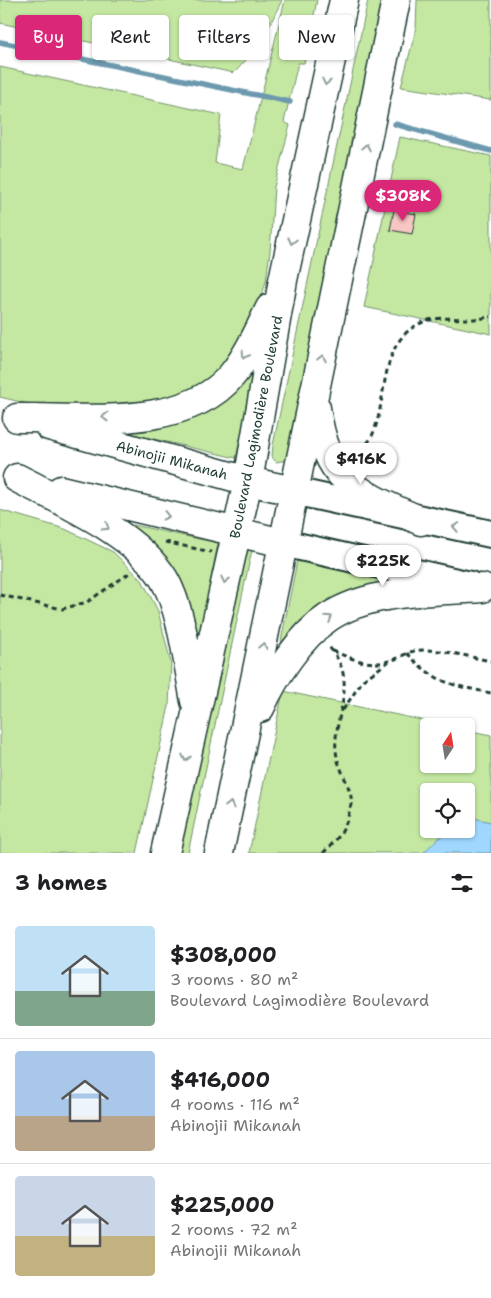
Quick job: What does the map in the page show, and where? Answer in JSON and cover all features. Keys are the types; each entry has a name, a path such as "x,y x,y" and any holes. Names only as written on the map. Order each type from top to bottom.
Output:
{"main road":[{"name":"Boulevard Lagimodière Boulevard","path":"166,853 248,481 283,280 344,0"},
{"path":"219,853 396,0"},
{"path":"9,415 135,417 176,410 208,397 232,375 257,336 283,280"},
{"path":"314,395 320,436 328,457 338,471 354,487 372,499 421,520"},
{"name":"Abinojii Mikanah","path":"9,415 248,481 293,491"},
{"path":"9,476 283,543"},
{"path":"9,476 85,514 127,540 164,579 180,630 196,711"},
{"path":"243,744 269,688 313,630 328,617 348,608 402,594 486,589"}],"street":[{"name":"Abinojii Mikanah","path":"293,491 491,534"},
{"path":"283,543 486,589"}],"path":[{"path":"338,471 372,437 389,362 393,351 405,333 417,324 432,319 475,321 491,316"},
{"path":"0,595 62,609 86,602 132,572"},
{"path":"313,630 332,650 340,666 344,682 344,696 336,756 352,802 342,836 323,853"},
{"path":"332,650 362,661 375,663 389,661"},
{"path":"342,712 363,680 389,661 415,650 491,661"},
{"path":"407,653 441,682 491,694"}],"green space":[{"path":"0,0 282,0 269,27 269,15 179,15 179,60 246,60 234,73 169,59 169,15 92,15 92,43 82,41 82,15 15,15 15,26 0,23"},
{"path":"285,0 317,0 314,15 281,15"},
{"path":"368,0 386,0 292,440 287,460 276,462 272,457 273,445"},
{"path":"417,0 491,0 491,100 401,87 416,29"},
{"path":"279,24 279,60 305,60 304,63 298,63 284,122 290,125 274,187 270,252 266,281 260,302 235,355 198,392 148,406 37,406 0,397 0,67 221,115 215,163 243,169"},
{"path":"400,137 491,156 491,334 364,307"},
{"path":"253,368 254,375 236,458 111,429"},
{"path":"0,510 65,529 113,552 142,580 158,611 171,663 169,706 137,853 0,853"},
{"path":"133,525 218,543 197,649 130,530 130,526"},
{"path":"248,546 252,550 188,853 179,853"},
{"path":"298,556 401,577 284,644 281,641"},
{"path":"283,691 420,720 420,773 475,773 475,732 491,735 491,853 249,853"}],"water":[{"path":"475,818 491,822 491,853 423,853 437,839 475,838"}],"building":[{"path":"394,210 416,214 412,234 390,230"}],"waterway":[{"path":"0,42 290,102"},
{"path":"395,124 491,151"}]}
